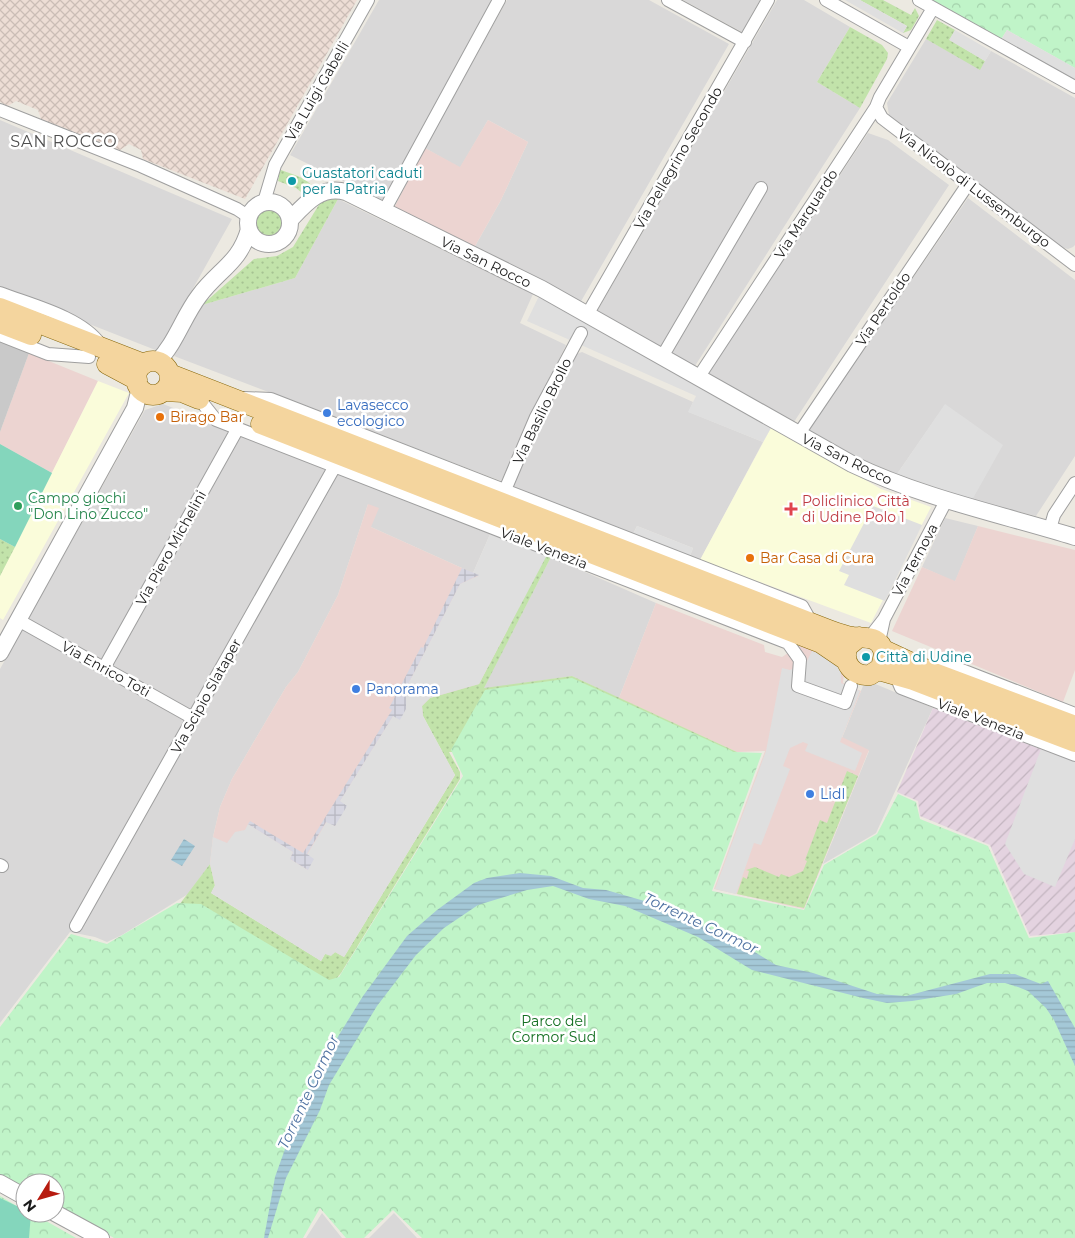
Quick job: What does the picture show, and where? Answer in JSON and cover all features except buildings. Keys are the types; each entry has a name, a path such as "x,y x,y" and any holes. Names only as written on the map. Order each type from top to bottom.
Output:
{"main road":[{"name":"Viale Venezia","path":"0,308 96,353 130,375 182,392 815,641 836,652 864,672 1075,742"},
{"name":"Viale Venezia","path":"0,323 96,353"},
{"name":"Viale Venezia","path":"151,381 226,396 840,634 873,641 929,671 1075,726"},
{"name":"Viale Venezia","path":"864,672 883,663 873,641"},
{"name":"Viale Venezia","path":"864,672 848,646 873,641"}],"street":[{"name":"Via Luigi Gabelli","path":"279,208 270,184 275,166 368,0"},
{"path":"384,211 499,0"},
{"path":"668,0 745,42"},
{"name":"Via Pellegrino Secondo","path":"586,315 768,0"},
{"path":"826,0 910,47 933,8"},
{"path":"919,0 1075,88"},
{"name":"Via Marquardo","path":"698,378 876,108 880,97 910,47"},
{"name":"Via Nicolò di Lussemburgo","path":"876,108 882,118 1074,262"},
{"path":"0,110 134,163 246,217 279,208 290,226 284,238 279,242 266,244 241,253 198,297 0,653"},
{"name":"Via Pertoldo","path":"798,435 968,184"},
{"path":"662,358 761,188"},
{"name":"Via San Rocco","path":"279,208 306,202 325,191 337,190 384,211 527,282 867,472 946,501 1075,537"},
{"path":"246,217 255,238 266,244"},
{"path":"241,253 246,217"},
{"name":"Viale Venezia","path":"0,293 76,323 90,332 96,353 48,354 0,335"},
{"name":"Via Basilio Brollo","path":"505,490 536,417 581,333"},
{"name":"Viale Venezia","path":"226,396 271,399 802,606 811,622"},
{"name":"Viale Venezia","path":"200,400 216,420 788,644 800,660 798,686 845,703 864,672 1075,755"},
{"name":"Via Piero Michelini","path":"104,668 238,428"},
{"name":"Via Scipio Slataper","path":"76,926 335,466"},
{"path":"1050,529 1054,515 1075,484"},
{"name":"Via Ternova","path":"873,641 946,501"},
{"name":"Via Enrico Toti","path":"18,620 193,718"},
{"path":"929,671 949,665 1075,714"},
{"path":"0,1183 15,1191"},
{"path":"65,1218 101,1238"}],"shaded area":[{"path":"0,0 357,0 245,199 143,159 141,150 129,144 120,150 41,119 38,110 16,101 8,106 0,102"},
{"path":"379,0 493,0 383,201 290,155"},
{"path":"507,0 649,0 729,44 580,303 474,248 501,200 528,142 488,120 460,168 425,148"},
{"path":"683,0 760,0 742,32"},
{"path":"777,0 804,0 850,27 817,82 860,108 693,369 596,313"},
{"path":"845,0 860,0 907,26 903,33"},
{"path":"955,30 991,51 985,61 949,40"},
{"path":"1007,30 1075,68 1075,87 998,45"},
{"path":"926,39 980,69 991,51 1075,98 1075,245 1073,247 1068,249 1058,246 889,115 887,103"},
{"path":"0,120 232,219 158,351 0,289"},
{"path":"488,120 528,142 501,200 474,248 394,208 425,148 460,167"},
{"path":"868,133 888,140 949,185 792,425 707,375"},
{"path":"968,198 1075,280 1075,456 1036,516 972,500 945,405 897,474 853,456 807,432"},
{"path":"338,199 533,294 520,323 566,345 501,481 174,356 202,305 295,278"},
{"path":"539,296 772,426 763,442 688,412 696,396 527,321"},
{"path":"0,341 29,353 0,432"},
{"path":"582,352 693,402 689,412 763,442 700,560 690,556 693,548 637,526 633,534 509,485 525,446 574,355"},
{"path":"29,353 98,381 52,473 0,444 0,432"},
{"path":"98,381 129,393 3,620 0,618 0,576"},
{"path":"163,404 491,532 473,573 371,527 368,504 338,595 298,672 286,687 232,779 220,807 213,837 210,864 188,894 122,935 107,942 95,937 70,932 0,1023 0,669 145,410"},
{"path":"945,404 1003,445 972,500 897,474"},
{"path":"772,426 881,489 931,507 871,623 700,560"},
{"path":"368,504 379,508 371,527 473,573 547,555 479,684 422,706 423,716 344,957 215,885 210,864 213,837 220,807 232,779 286,687 298,672 338,595"},
{"path":"873,506 922,525 885,601 844,585 849,575 839,571"},
{"path":"945,518 978,526 955,582 922,567"},
{"path":"637,526 693,548 690,556 633,534"},
{"path":"978,526 1075,550 1075,670 1063,702 892,631 922,567 955,581"},
{"path":"491,532 547,555 479,684 430,698 422,706 423,716 455,775 344,957 335,952 331,956 325,954 321,961 211,893 215,885 210,864 213,837 227,843 235,832 245,830 248,824 293,852 290,859 308,870 307,855 327,821 335,826 340,801 393,716 406,709 406,688 460,584 478,576 473,573"},
{"path":"551,557 656,603 619,698 572,676 483,689"},
{"path":"462,568 479,575 460,584 406,688 406,709 400,720 393,716 340,801 347,806 335,826 326,822 307,854 314,859 308,870 290,859 293,852 248,824 250,821 303,853 392,710 389,708 421,647 423,648"},
{"path":"656,603 764,645 765,652 782,657 802,644 832,657 844,673 843,683 861,691 842,737 869,750 804,909 714,889 765,751 737,752 619,698"},
{"path":"812,651 831,658 841,669 841,683 860,691 840,742 862,753 855,771 805,751 808,744 803,742 790,748 783,766 790,769 761,845 754,843 736,894 715,889 766,751 782,668 790,670 806,663"},
{"path":"873,683 933,708 876,833 823,864 869,751 842,738 863,686"},
{"path":"933,708 1075,762 1075,932 1030,936 990,845 920,816 918,801 897,792"},
{"path":"1041,749 1075,762 1075,839 1055,887 1024,874 1005,844"},
{"path":"322,1213 342,1238 306,1238"},
{"path":"394,1213 417,1238 369,1238"}],"green space":[{"path":"860,0 883,0 911,15 915,8 919,16 911,30 903,33 907,26"},
{"path":"928,0 1075,0 1075,68 1007,30 1000,41"},
{"path":"937,20 955,30 950,40 985,61 980,70 926,39"},
{"path":"850,27 882,45 888,53 887,59 860,108 817,82"},
{"path":"272,165 300,177 315,189 306,196 296,188 278,181 279,177 265,174 269,174"},
{"path":"334,198 338,199 295,278 202,305 254,259 277,256 293,247 320,203"},
{"path":"269,205 276,206 282,210 286,216 286,230 282,236 276,240 269,241 262,240 256,236 252,230 251,223 252,216 256,210 262,206"},
{"name":"Campo giochi \"Don Lino Zucco\"","path":"0,444 52,473 15,547 0,539"},
{"path":"0,539 15,547 0,576"},
{"path":"538,551 551,557 484,688 572,676 737,752 698,841 554,753 449,752 460,772 460,779 341,973 319,1001 176,909 210,864 215,886 211,893 321,961 325,954 333,954 335,952 344,957 455,775 423,716 422,706 430,698 479,684 508,629"},
{"name":"Parco del Cormor Sud","path":"572,678 734,752 762,753 712,891 804,910 824,865 877,834 898,794 916,802 920,819 988,846 1029,938 1075,932 1075,1238 422,1238 393,1210 364,1238 346,1238 320,1208 303,1238 114,1238 65,1211 65,1173 15,1173 15,1184 0,1176 0,1027 71,934 107,944 177,903 201,904 329,980 339,977 463,776 451,750 485,690"},
{"path":"847,771 858,776 804,908 737,894 743,877 747,879 749,871 746,870 755,867 779,877 781,874 789,877 803,871 807,861 805,860 820,820 827,823"},
{"path":"0,1196 15,1205 15,1223 50,1223 76,1238 0,1238"},
{"path":"0,1198 15,1205 15,1223 30,1223 29,1238 0,1238"}],"water":[{"path":"184,839 195,846 182,866 171,860"},
{"name":"Torrente Cormor","path":"520,873 551,876 583,888 606,890 648,902 732,938 776,965 813,973 877,994 906,996 990,974 1015,974 1041,984 1048,981 1075,1028 1075,1066 1054,1020 1046,1008 1028,991 1018,987 1005,983 987,983 956,994 887,1003 752,970 698,937 625,906 589,899 553,886 527,890 478,905 444,928 416,955 377,1006 329,1085 320,1110 286,1178 268,1238 264,1238 275,1177 289,1138 302,1114 310,1082 363,996 407,936 437,910 474,883 487,878"}],"place":[{"name":"Guastatori caduti per la Patria","path":"292,181"},
{"name":"Lavasecco ecologico","path":"327,413"},
{"name":"Birago Bar","path":"160,417"},
{"name":"Campo giochi \"Don Lino Zucco\"","path":"18,506"},
{"name":"Policlinico Città di Udine Polo 1","path":"791,509"},
{"name":"Bar Casa di Cura","path":"750,558"},
{"name":"Città di Udine","path":"866,657"},
{"name":"Panorama","path":"356,689"},
{"name":"Lidl","path":"810,794"}],"district":[{"name":"SAN ROCCO","path":"64,141"}]}
